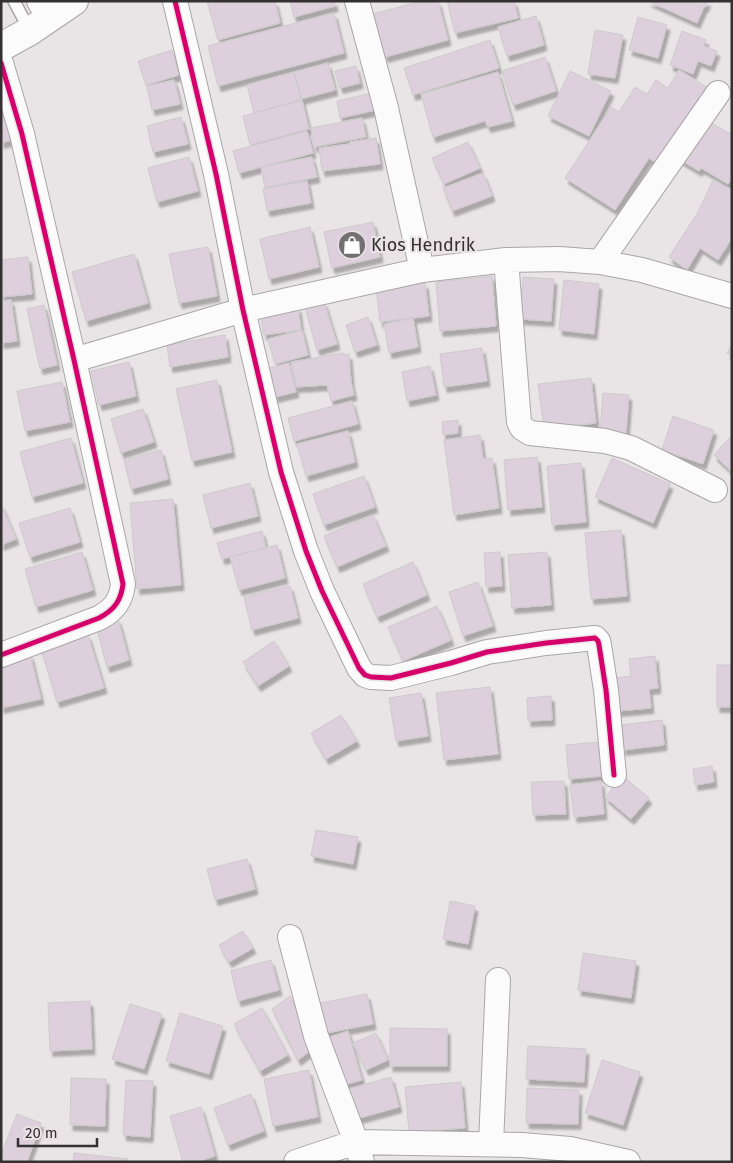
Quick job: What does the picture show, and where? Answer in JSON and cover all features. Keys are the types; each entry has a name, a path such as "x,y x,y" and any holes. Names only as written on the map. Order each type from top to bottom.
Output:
{"main road":[{"path":"1,47 40,17 74,1"}],"street":[{"path":"175,1 216,174 243,310 281,472 306,551 322,591 359,668 365,675 371,677 391,678 487,652 594,638 598,641 599,646 614,775"},
{"path":"357,1 388,117 422,270"},
{"path":"1,63 22,134 122,573 122,591 114,608 99,618 1,655"},
{"path":"600,262 718,93"},
{"path":"74,360 243,310 422,270 506,260 559,259 600,262 642,270 732,296"},
{"path":"506,260 519,422 522,428 530,433 617,443 716,490"},
{"path":"290,937 316,1036 359,1152"},
{"path":"491,1144 498,980"},
{"path":"296,1162 359,1152 491,1144 522,1153 570,1149 628,1162"}],"lane":[{"path":"14,1 40,17"}],"building":[{"path":"207,1 275,1 280,23 218,40"},
{"path":"290,1 334,1 335,6 294,17"},
{"path":"421,1 438,1 448,40 385,57 373,14"},
{"path":"447,1 514,1 518,18 455,33"},
{"path":"648,1 708,1 697,23"},
{"path":"334,13 344,53 218,86 208,46"},
{"path":"536,16 544,45 507,56 498,27"},
{"path":"638,17 667,25 658,58 629,50"},
{"path":"595,30 623,35 615,78 588,74"},
{"path":"682,31 706,40 704,46 717,51 711,66 698,61 693,74 670,65"},
{"path":"490,40 499,68 413,95 404,68"},
{"path":"172,50 179,75 146,85 138,61"},
{"path":"545,57 556,91 513,105 502,71"},
{"path":"328,63 335,90 301,99 294,72"},
{"path":"356,66 360,83 340,88 335,71"},
{"path":"679,70 710,89 661,166 649,158 615,210 565,178 611,107 619,112 635,87 647,94 656,80 668,88"},
{"path":"570,71 611,91 589,136 548,116"},
{"path":"294,72 302,100 254,113 247,85"},
{"path":"498,72 512,121 488,127 485,121 433,137 421,94"},
{"path":"174,80 180,104 152,110 147,86"},
{"path":"372,93 376,110 340,118 337,101"},
{"path":"1,99 12,140 1,143"},
{"path":"302,100 309,129 250,145 243,116"},
{"path":"181,117 188,144 153,152 147,126"},
{"path":"362,118 366,137 314,147 311,128"},
{"path":"710,122 732,135 732,178 728,184 701,168 699,171 679,159"},
{"path":"307,131 313,153 239,173 233,151"},
{"path":"376,138 380,164 322,171 319,148"},
{"path":"468,142 480,168 444,184 432,158"},
{"path":"189,157 198,191 157,202 148,168"},
{"path":"312,157 317,177 265,188 261,167"},
{"path":"483,173 492,196 452,211 443,188"},
{"path":"713,180 732,190 732,238 718,260 700,248 687,270 669,257 698,212"},
{"path":"307,181 311,203 267,211 263,189"},
{"name":"Kios Hendrik","path":"373,222 380,257 332,268 324,232"},
{"path":"310,227 319,267 269,279 260,239"},
{"path":"208,247 217,296 179,303 169,254"},
{"path":"134,254 148,303 86,321 72,272"},
{"path":"28,257 32,294 1,297 1,260"},
{"path":"492,276 496,326 440,331 436,282"},
{"path":"523,277 554,279 551,321 520,319"},
{"path":"564,280 599,284 594,334 559,330"},
{"path":"425,283 429,316 380,322 376,289"},
{"path":"11,300 17,341 1,343 1,301"},
{"path":"324,302 337,344 317,350 305,307"},
{"path":"44,305 57,365 40,369 27,309"},
{"path":"298,307 301,330 264,335 260,313"},
{"path":"368,317 377,345 355,352 346,325"},
{"path":"413,318 418,347 389,353 384,324"},
{"path":"302,330 308,355 275,364 268,339"},
{"path":"225,335 228,357 170,367 167,345"},
{"path":"732,344 732,355 727,353"},
{"path":"482,348 487,381 444,387 440,354"},
{"path":"344,353 344,355 349,354 354,395 331,401 327,385 296,387 291,362"},
{"path":"129,362 136,396 99,405 91,371"},
{"path":"289,363 296,392 275,397 269,368"},
{"path":"430,366 436,395 407,401 402,372"},
{"path":"591,378 596,423 544,429 538,384"},
{"path":"217,380 232,452 192,461 176,389"},
{"path":"62,382 70,422 25,431 17,391"},
{"path":"603,393 629,395 626,434 600,432"},
{"path":"352,401 358,424 294,441 288,418"},
{"path":"143,409 154,442 121,453 111,419"},
{"path":"673,416 714,430 703,464 662,450"},
{"path":"458,420 458,433 443,435 442,422"},
{"path":"348,431 355,462 306,476 297,444"},
{"path":"480,435 483,459 492,458 499,508 454,515 444,440"},
{"path":"732,435 732,472 714,455"},
{"path":"71,438 83,483 32,497 20,452"},
{"path":"161,450 168,479 131,489 124,460"},
{"path":"537,457 542,507 508,510 504,460"},
{"path":"612,458 670,484 653,523 595,497"},
{"path":"581,463 586,522 552,525 547,466"},
{"path":"364,476 375,507 324,525 313,494"},
{"path":"250,483 258,516 211,528 203,495"},
{"path":"173,499 181,585 137,589 130,503"},
{"path":"1,504 16,539 1,545"},
{"path":"70,508 80,542 30,557 19,523"},
{"path":"373,515 386,546 337,567 324,536"},
{"path":"621,530 627,596 591,599 585,533"},
{"path":"262,531 266,548 222,559 217,543"},
{"path":"277,545 285,578 239,590 230,557"},
{"path":"82,552 93,590 36,607 25,569"},
{"path":"500,552 502,586 486,587 484,553"},
{"path":"547,552 551,605 512,608 508,555"},
{"path":"413,562 427,595 377,617 363,584"},
{"path":"478,582 493,626 463,636 449,592"},
{"path":"290,586 298,618 252,630 244,597"},
{"path":"437,606 451,640 403,661 388,627"},
{"path":"118,619 129,660 107,667 96,625"},
{"path":"88,635 104,688 57,702 41,649"},
{"path":"274,641 289,666 258,686 243,662"},
{"path":"30,654 41,699 1,708 1,661"},
{"path":"655,656 658,688 649,689 651,708 618,711 614,678 631,676 629,659"},
{"path":"717,665 732,665 732,707 717,707"},
{"path":"490,687 498,754 444,760 436,693"},
{"path":"421,693 428,736 396,741 389,698"},
{"path":"551,696 552,720 528,721 527,698"},
{"path":"341,715 357,741 326,759 311,733"},
{"path":"662,720 664,745 623,750 621,725"},
{"path":"599,742 603,776 569,779 566,745"},
{"path":"712,766 714,782 695,785 693,769"},
{"path":"623,776 649,798 631,819 605,797"},
{"path":"564,781 566,814 533,815 531,782"},
{"path":"601,781 604,814 574,817 570,785"},
{"path":"316,830 358,837 353,864 311,856"},
{"path":"247,859 255,889 215,900 207,869"},
{"path":"450,901 475,906 468,944 443,939"},
{"path":"243,931 253,948 229,962 219,945"},
{"path":"583,953 636,961 631,998 578,990"},
{"path":"271,960 279,990 238,1001 231,971"},
{"path":"367,994 373,1024 326,1033 320,1003"},
{"path":"290,996 314,1048 298,1060 272,1009"},
{"path":"90,1001 92,1049 50,1051 48,1003"},
{"path":"130,1004 162,1014 144,1069 112,1059"},
{"path":"262,1008 288,1055 260,1071 234,1024"},
{"path":"180,1013 223,1026 209,1074 166,1061"},
{"path":"390,1028 447,1029 447,1066 390,1066"},
{"path":"348,1031 362,1080 340,1086 327,1038"},
{"path":"376,1033 388,1060 366,1070 353,1043"},
{"path":"528,1046 586,1049 584,1082 526,1079"},
{"path":"602,1060 640,1072 623,1125 585,1113"},
{"path":"309,1070 318,1117 273,1126 264,1079"},
{"path":"391,1077 399,1107 356,1119 348,1089"},
{"path":"71,1078 106,1079 105,1126 70,1125"},
{"path":"126,1080 153,1081 150,1137 123,1135"},
{"path":"461,1082 465,1128 409,1132 405,1087"},
{"path":"527,1088 579,1090 578,1124 526,1123"},
{"path":"251,1094 264,1131 228,1145 214,1108"},
{"path":"201,1107 215,1156 197,1162 183,1162 170,1116"},
{"path":"17,1114 41,1123 27,1162 1,1162 1,1155"},
{"path":"74,1153 128,1159 128,1162 73,1162"}],"cycle path":[{"path":"175,1 216,174 243,310 281,472 306,551 322,591 359,668 365,675 371,677 391,678 487,652 595,638 599,645 606,690 614,775"},
{"path":"1,63 22,134 123,584 121,595 116,604 109,612 99,618 1,655"}],"place":[{"name":"Kios Hendrik","path":"352,245"}]}
